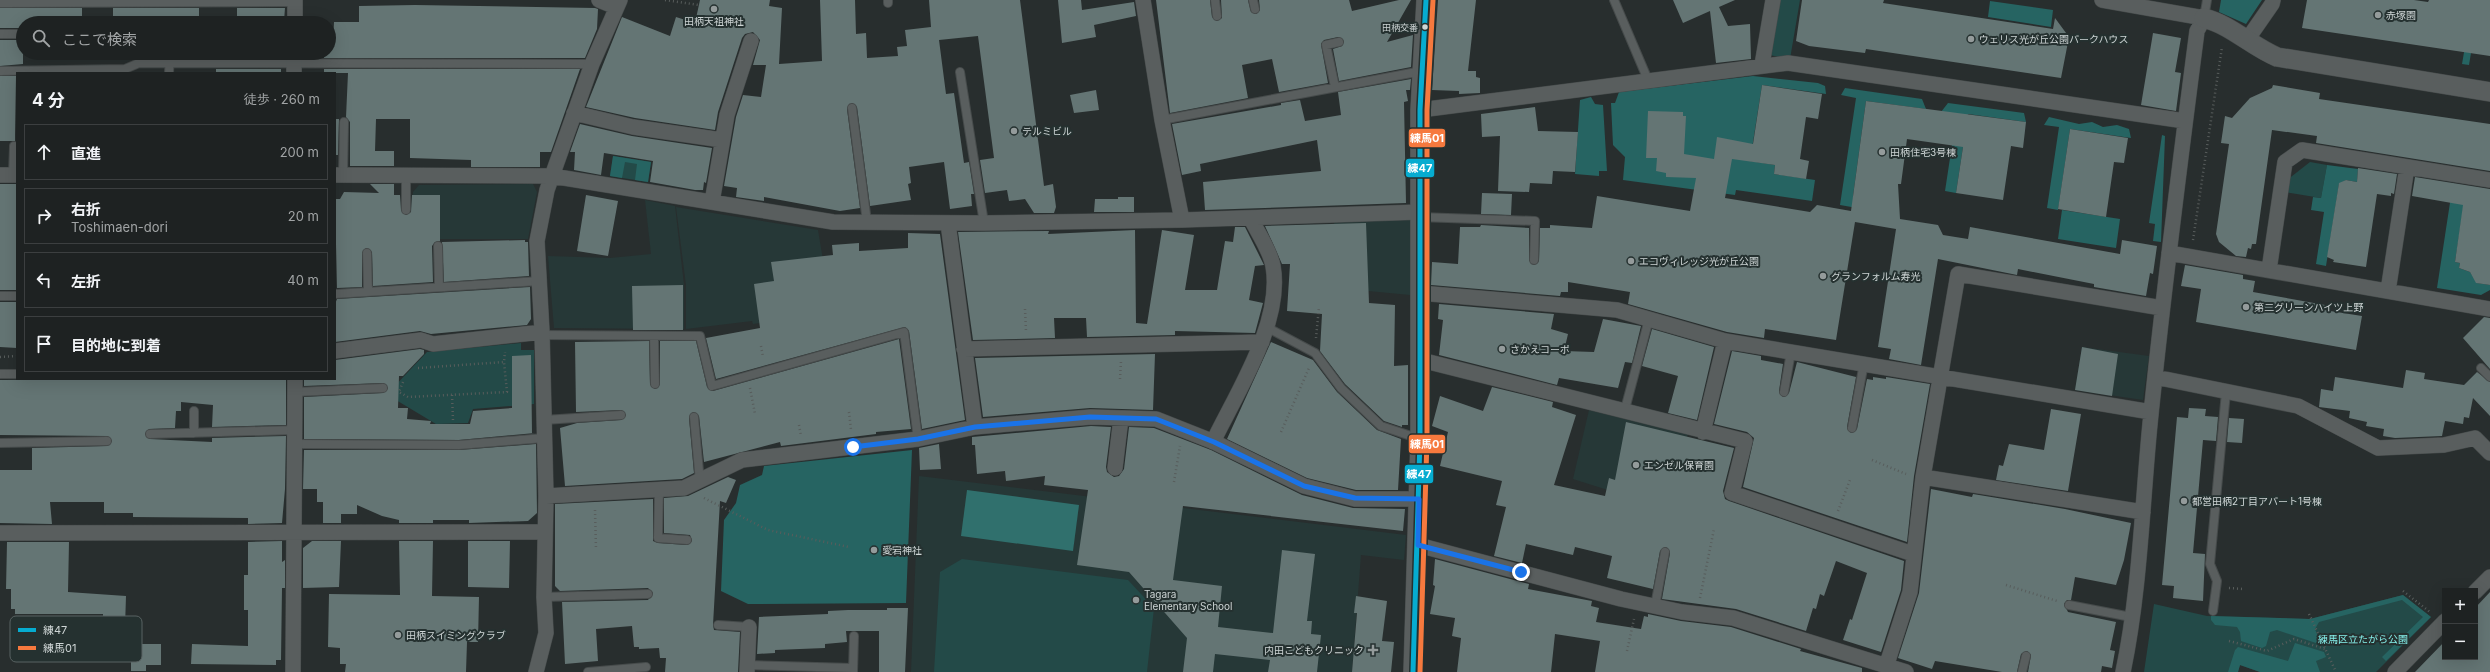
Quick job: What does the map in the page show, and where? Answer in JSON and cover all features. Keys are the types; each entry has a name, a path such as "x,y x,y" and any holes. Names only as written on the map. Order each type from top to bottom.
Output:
{"street":[{"path":"536,672 546,633 544,597 544,532 546,496 542,333 537,241 547,190 592,64 618,4 599,0"},
{"path":"1143,0 1162,120 1182,220"},
{"path":"1413,672 1418,545 1421,360 1420,110 1426,0"},
{"path":"1762,65 1773,0"},
{"path":"2102,0 2205,9 2225,26 2261,50 2277,57 2490,92"},
{"path":"2247,40 2272,4 2273,0"},
{"path":"295,1 295,16"},
{"path":"2123,672 2143,512 2151,412 2162,308 2185,121 2197,31 2205,9"},
{"path":"712,202 727,116 752,41"},
{"path":"1420,110 1762,65 1788,63 2185,121"},
{"path":"574,113 633,127 722,140"},
{"path":"2269,270 2285,162 2302,150 2490,180"},
{"path":"2388,291 2407,167"},
{"path":"339,175 552,176 833,222 984,223 1420,215"},
{"path":"1213,442 1265,335 1274,293 1272,265 1251,219"},
{"path":"948,223 975,427"},
{"path":"2169,253 2490,309"},
{"path":"1886,667 1910,592 1913,554 1923,479 1958,274 2162,308"},
{"path":"1420,293 1617,310 1725,341 2151,412"},
{"path":"336,351 421,340 433,344 542,333"},
{"path":"964,348 1026,347 1265,335"},
{"path":"1703,432 1725,341"},
{"path":"1421,360 1624,413 1745,441 1732,493 1913,554"},
{"path":"2155,377 2298,406 2378,448 2444,445 2475,438 2490,453"},
{"path":"293,672 295,385"},
{"path":"546,496 684,488 700,482 742,460 918,439 975,427 1090,417 1156,419 1213,442 1304,486 1355,498 1419,499"},
{"path":"1115,468 1121,418"},
{"path":"1923,479 2143,512"},
{"path":"0,533 295,531 544,532"},
{"path":"1418,545 1575,588 1637,603 1697,614 1733,618 1906,672"},
{"path":"2478,589 2490,577"},
{"path":"2394,672 2443,624"},
{"path":"747,669 749,627"}],"lane":[{"path":"1215,0 1217,16"},
{"path":"1253,0 1255,9"},
{"path":"1614,0 1648,80"},
{"path":"0,4 295,1"},
{"path":"0,34 16,34"},
{"path":"1335,87 1326,45 1339,42"},
{"path":"169,60 169,72"},
{"path":"0,71 74,72 125,69 139,63 592,64"},
{"path":"1162,120 1422,71"},
{"path":"960,72 984,223"},
{"path":"852,108 867,222"},
{"path":"339,175 344,122"},
{"path":"10,176 14,146"},
{"path":"406,176 406,210"},
{"path":"1420,215 1535,221 1534,260"},
{"path":"438,246 439,287"},
{"path":"367,252 368,292"},
{"path":"336,294 539,281"},
{"path":"0,296 16,296"},
{"path":"1624,413 1649,319"},
{"path":"542,333 700,336 712,386 904,332 918,439"},
{"path":"1265,335 1315,353 1341,388 1381,426 1420,439"},
{"path":"654,336 654,384"},
{"path":"1784,392 1791,352"},
{"path":"1852,428 1864,363"},
{"path":"2481,368 2490,377"},
{"path":"0,374 16,374"},
{"path":"295,385 383,388"},
{"path":"2213,611 2217,581 2210,564 2226,392"},
{"path":"194,412 194,433"},
{"path":"544,420 621,415"},
{"path":"694,417 700,482"},
{"path":"150,434 194,433 459,445 544,438"},
{"path":"0,443 107,441"},
{"path":"659,490 658,538 687,540"},
{"path":"1655,606 1665,552"},
{"path":"544,597 648,594"},
{"path":"2069,605 2131,617"},
{"path":"718,626 749,627"},
{"path":"747,669 853,670 854,636"},
{"path":"2022,672 2026,656"},
{"path":"588,672 646,667"}],"path":[{"path":"665,0 699,5"},
{"path":"2190,257 2225,26"},
{"path":"1281,432 1315,353 1320,307"},
{"path":"1025,309 1026,347"},
{"path":"403,382 399,392 408,397 507,392 504,362 506,336"},
{"path":"0,357 16,356"},
{"path":"418,368 504,362"},
{"path":"748,376 755,414"},
{"path":"452,394 453,420"},
{"path":"1174,482 1183,430"},
{"path":"1872,460 1923,479"},
{"path":"1833,526 1850,480"},
{"path":"684,488 768,530 849,547"},
{"path":"595,494 596,549"},
{"path":"1697,614 1714,529"},
{"path":"2006,585 2069,605"},
{"path":"1627,652 1637,603"},
{"path":"2309,614 2336,672"},
{"path":"2229,641 2267,652 2294,639 2325,649"}],"shaded area":[{"path":"2221,0 2262,0 2246,24 2219,12"},
{"path":"2473,0 2473,41 2469,65 2462,64"},
{"path":"1990,1 2053,10 2051,27 1988,17"},
{"path":"1753,76 1818,83 1825,86 1826,94 1762,85 1750,161 1775,165 1774,174 1815,180 1812,201 1736,190 1735,195 1623,180 1625,157 1613,145 1611,103 1615,103 1619,92"},
{"path":"1845,88 1922,99 1926,109 1866,101 1853,196 1899,203 1897,215 1840,205 1856,98 1841,95"},
{"path":"1591,97 1595,104 1603,105 1607,171 1599,171 1599,176 1575,174 1580,100"},
{"path":"1948,103 2024,113 2026,122 1968,114 1956,193 1945,191 1952,145 1941,112"},
{"path":"2049,117 2079,124 2092,122 2103,127 2117,125 2129,129 2131,138 2070,129 2058,210 2047,208 2059,127 2044,125"},
{"path":"2162,135 2165,136 2161,242 2153,241 2155,224 2149,223"},
{"path":"613,156 651,162 648,182 635,180 637,164 625,162 622,178 610,176"},
{"path":"2327,165 2358,169 2357,182 2346,180 2339,184 2326,266 2316,264 2324,212 2311,210 2313,197 2321,198"},
{"path":"2453,183 2465,196 2455,262 2460,263 2459,268 2470,272 2477,283 2490,285 2490,290 2481,295 2437,288"},
{"path":"533,184 537,192 528,239 407,239 412,215 413,192 419,185"},
{"path":"645,200 675,206 684,285 684,329 554,328 548,256 610,258 651,254"},
{"path":"676,207 818,230 832,314 753,324 752,321 686,329 686,285"},
{"path":"2062,210 2120,219 2116,248 2058,239"},
{"path":"1410,218 1410,295 1337,288 1334,222"},
{"path":"2082,347 2149,356 2143,400 2075,390"},
{"path":"1589,410 1688,434 1677,475 1677,512 1573,479"},
{"path":"912,450 906,603 748,604 721,591 724,520 736,503 740,485 762,475 764,466"},
{"name":"Tagara Elementary School","path":"919,476 1406,535 1404,560 1361,555 1352,672 911,672"},
{"path":"967,490 1079,505 1073,551 961,536"},
{"path":"2403,595 2431,617 2386,661 2382,657 2423,617 2402,600 2319,622 2315,629 2319,640 2316,643 2277,630 2270,632 2266,646 2262,648 2241,641 2240,632 2237,627 2215,625 2211,620 2211,616 2310,619"},
{"path":"2295,643 2324,652 2326,657 2316,661 2320,672 2260,672 2240,665 2238,672 2228,672 2235,650 2238,647 2288,661"}],"green space":[{"path":"1778,0 1800,0 1790,59 1769,55"},
{"path":"613,156 651,162 648,182 610,176"},
{"path":"2310,162 2327,165 2321,198 2285,192 2287,180"},
{"path":"521,343 521,350 534,350 534,404 473,409 468,423 436,424 391,397 390,391 427,352"},
{"path":"962,559 1128,580 1154,608 1147,672 934,672 940,572"},
{"name":"練馬区立たがら公園","path":"2403,595 2431,617 2376,672 2260,672 2240,665 2238,672 2144,672 2154,604 2207,616 2310,619"}],"building":[{"path":"700,0 770,0 769,6 782,8 779,64 822,61 820,0 855,0 856,34 866,33 867,58 898,56 897,47 907,46 905,30 931,27 929,0 1020,0 1044,186 1053,184 1056,207 1054,213 1034,213 1025,199 1009,201 1007,190 985,193 980,160 994,158 978,36 939,40 946,94 954,93 964,163 969,162 974,194 971,194 972,206 950,209 944,162 909,167 911,183 908,184 911,200 870,206 857,107 852,103 847,109 860,208 840,211 764,197 764,201 736,197 737,188 724,186 736,117 743,95 761,97 766,65 753,65 760,40 753,32 745,34 742,38 718,112 715,130 635,118 586,107 622,17 670,36 676,17 695,23"},
{"path":"1058,0 1081,0 1082,10 1134,2 1136,16 1094,25 1096,37 1062,43"},
{"path":"1156,0 1210,0 1212,17 1217,21 1222,18 1221,0 1248,0 1251,12 1256,14 1260,10 1259,0 1349,0 1352,11 1399,0 1411,0 1387,42 1413,35 1411,67 1339,81 1333,49 1342,46 1344,41 1338,37 1324,40 1321,44 1328,83 1279,92 1272,59 1242,65 1248,98 1170,113"},
{"path":"1438,0 1476,0 1468,71 1476,71 1476,77 1480,78 1480,93 1459,94 1459,91 1432,90"},
{"path":"1673,0 1735,0 1719,7 1728,26 1750,24 1751,59 1716,63 1710,11 1683,23"},
{"name":"ウェリス光が丘公園パークハウス","path":"1802,0 1884,0 1883,3 2053,29 2055,18 2069,37 2061,78 1866,49 1865,53 1809,46 1796,41"},
{"name":"赤塚園","path":"2307,0 2414,0 2428,2 2429,0 2490,0 2490,56 2302,28"},
{"path":"415,5 595,8 598,9 597,29 585,58 336,58 336,22 359,22 359,6"},
{"path":"0,8 82,8 82,16 16,16 16,28 0,28"},
{"path":"113,8 199,8 199,16 113,16"},
{"path":"237,8 285,8 284,16 237,16"},
{"path":"2153,33 2181,38 2175,72 2181,73 2176,111 2141,105"},
{"path":"0,40 16,40 16,60 23,60 23,64 0,66"},
{"path":"216,69 281,69 281,72 216,72"},
{"path":"324,69 580,69 551,152 540,152 540,167 471,167 471,160 410,158 410,119 376,119 375,151 394,151 394,166 350,166 350,122 346,117 348,73 324,72"},
{"path":"0,76 16,76 15,141 0,141"},
{"path":"1411,79 1410,90 1406,90 1408,101 1404,102 1406,203 1205,210 1203,182 1321,171 1317,140 1200,164 1201,171 1182,175 1172,124 1281,105 1281,103 1300,100 1305,121 1341,115 1338,92"},
{"path":"1762,85 1822,94 1818,119 1806,117 1800,159 1809,161 1806,179 1774,174 1775,165 1732,159 1725,198 1810,212 1817,205 1851,211 1866,101 2026,122 2023,148 2011,146 2003,200 1956,193 1963,147 1907,139 1901,184 1898,184 1900,219 1938,225 1943,235 1968,239 1970,227 2120,254 2122,240 2157,246 2153,274 2150,273 2146,296 2094,287 2094,284 2018,269 2017,275 1938,259 1921,365 1889,359 1891,349 1878,347 1896,229 1855,222 1836,340 1765,329 1764,338 1727,332 1628,304 1630,292 1568,282 1568,292 1561,292 1560,296 1431,285 1432,262 1458,264 1460,227 1480,227 1481,225 1529,228 1529,260 1534,265 1539,261 1540,228 1550,228 1550,225 1592,228 1597,196 1690,211 1696,178 1666,177 1666,173 1656,171 1657,158 1646,158 1648,111 1683,112 1683,116 1686,116 1684,154 1714,159 1717,137 1753,144"},
{"path":"2273,85 2320,93 2319,99 2490,124 2490,171 2316,143 2317,136 2272,130 2256,244 2252,244 2251,249 2248,248 2246,257 2236,256 2219,242 2216,234 2229,144 2221,143 2225,116 2232,118 2250,98 2272,88"},
{"path":"1096,90 1099,110 1074,113 1070,95"},
{"path":"1535,107 1538,131 1578,132 1575,172 1553,171 1552,184 1530,183 1529,192 1498,191 1500,136 1482,137 1481,114"},
{"path":"336,119 339,119 338,155 336,155"},
{"path":"580,124 632,136 712,148 706,183 704,182 703,190 650,182 653,161 604,153 601,175 574,170 575,152 570,152"},
{"path":"2070,129 2128,138 2124,163 2114,162 2106,217 2058,209"},
{"path":"2358,168 2397,174 2394,194 2391,193 2391,196 2377,194 2366,267 2333,262 2334,260 2327,257 2339,183 2346,180 2357,182"},
{"path":"2415,177 2490,189 2490,285 2476,283 2470,272 2459,268 2460,263 2455,262 2463,205 2412,196"},
{"path":"0,184 16,184 16,290 0,290"},
{"path":"370,184 394,184 394,195 400,195 401,210 406,215 411,212 412,195 440,195 440,241 435,242 432,246 433,282 373,286 372,252 366,248 362,253 362,287 337,288 336,199 340,199 344,192 379,193"},
{"path":"1482,193 1512,194 1511,215 1481,214"},
{"path":"586,195 618,201 608,256 577,251"},
{"path":"1118,197 1134,197 1134,212 1094,212 1095,199 1118,199"},
{"path":"1366,223 1369,303 1395,305 1394,366 1408,365 1408,425 1402,425 1402,427 1384,421 1345,384 1320,351 1322,314 1287,311 1290,264 1282,264 1265,226"},
{"path":"1235,227 1245,227 1264,265 1255,266 1249,300 1263,303 1255,333 1175,331 1175,335 1087,337 1086,318 1054,318 1055,338 973,340 958,232 1049,231 1048,234 1135,230 1136,323 1147,324 1162,230 1194,235 1185,290 1217,290 1225,241 1233,242"},
{"path":"908,233 940,234 965,420 922,429 909,331 905,327 716,379 706,338 760,328 754,284 774,281 771,262 833,255 832,245 859,243 859,251 908,248"},
{"path":"525,240 525,242 528,242 529,276 444,282 442,242"},
{"name":"第二グリーンハイツ上野","path":"2185,265 2243,275 2243,279 2255,281 2253,292 2325,305 2324,310 2362,316 2356,350 2196,322 2201,289 2181,286"},
{"path":"683,285 683,330 633,330 632,286"},
{"path":"530,287 531,319 527,325 431,334 420,331 336,342 337,299"},
{"path":"0,302 16,302 16,348 0,347"},
{"path":"1439,304 1554,314 1551,329 1568,334 1564,351 1594,352 1603,319 1641,326 1632,363 1625,362 1618,388 1559,378 1557,385 1439,355 1443,320 1438,319"},
{"path":"2484,317 2490,318 2490,369 2463,338"},
{"path":"1652,329 1714,347 1697,420 1668,413 1678,376 1642,366"},
{"path":"899,339 911,429 876,432 876,434 781,446 780,442 704,462 699,416 693,412 689,418 694,473 682,479 565,486 560,428 577,423 621,420 626,415 621,410 576,412 575,342 649,341 650,384 655,389 660,384 660,341 696,341 707,387 713,391"},
{"path":"1271,342 1313,360 1337,392 1377,430 1401,439 1398,490 1356,490 1307,478 1227,439"},
{"path":"2082,347 2118,354 2112,396 2075,390"},
{"path":"420,349 424,350 424,354 403,376 399,376 398,408 408,408 407,419 431,421 430,424 470,424 473,411 512,408 512,356 531,355 532,433 535,433 459,440 304,439 304,397 383,393 388,388 383,383 304,386 304,380 336,380 336,360"},
{"path":"1732,351 1761,356 1761,360 1783,364 1779,391 1783,397 1789,393 1797,362 1856,377 1847,427 1851,433 1857,429 1867,379 1873,380 1873,377 1886,379 1886,377 1930,384 1914,476 1907,542 1743,487 1754,438 1747,432 1714,424"},
{"path":"1155,354 1153,410 1090,408 983,417 975,358"},
{"path":"2406,370 2425,373 2424,379 2464,385 2477,372 2490,382 2490,416 2473,398 2469,418 2464,417 2463,424 2445,421 2442,436 2395,438 2383,436 2384,429 2366,426 2367,422 2349,418 2350,411 2319,407 2321,389 2333,391 2335,377 2403,388"},
{"path":"0,380 286,380 286,425 212,427 213,405 181,402 181,411 176,411 175,428 149,429 145,434 150,439 212,442 212,438 286,436 285,489 282,523 248,524 248,518 133,517 133,513 104,513 104,502 50,502 52,524 0,523 0,470 32,470 32,448 107,446 112,441 107,436 0,435"},
{"path":"1492,387 1553,402 1552,407 1576,415 1554,485 1605,496 1609,478 1615,480 1626,422 1734,448 1723,491 1725,499 1904,561 1901,590 1881,652 1843,640 1850,619 1852,620 1867,573 1836,561 1824,596 1820,594 1816,609 1813,608 1806,631 1736,609 1662,599 1670,553 1666,547 1660,551 1653,589 1607,578 1612,556 1575,547 1573,555 1526,544 1522,563 1494,556 1506,507 1496,505 1502,481 1440,466 1448,432 1432,426 1440,396 1483,411"},
{"name":"都営田柄2丁目アパート1号棟","path":"2189,408 2206,409 2205,416 2218,417 2216,441 2203,440 2193,553 2205,554 2203,601 2173,598 2174,586 2162,585 2177,417 2188,418"},
{"path":"2051,409 2081,414 2068,491 1996,480 1999,465 2003,466 2009,444 2044,450"},
{"path":"2229,418 2244,419 2242,443 2227,442"},
{"path":"1091,426 1111,427 1106,467 1107,472 1114,477 1119,476 1124,469 1129,427 1154,428 1211,450 1302,495 1353,508 1405,509 1403,531 1183,506 1173,580 1222,586 1218,627 1273,633 1282,550 1315,554 1307,621 1312,621 1311,634 1321,635 1317,672 1268,672 1270,660 1215,654 1213,672 1183,672 1187,638 1129,572 1077,565 1088,490 1044,485 1045,476 1006,481 1005,471 977,474 975,445 972,445 972,437"},
{"path":"536,444 537,513 528,521 469,523 469,520 433,520 433,523 399,523 399,520 382,516 357,505 357,514 341,514 341,523 323,523 323,502 317,502 317,489 303,489 304,450 459,450"},
{"path":"939,444 941,469 920,470 919,448"},
{"path":"728,477 736,480 726,503 720,501 713,625 714,630 740,632 738,672 665,672 666,658 660,658 659,648 639,649 639,647 634,647 632,626 596,629 598,661 565,664 562,602 648,600 653,593 648,588 560,591 555,586 555,504 653,499 653,541 658,543 687,545 692,541 690,535 664,533 664,498 688,496"},
{"path":"1931,489 1972,497 1973,494 2065,509 2131,523 2124,560 2116,585 2075,577 2071,600 2067,600 2064,604 2068,612 2116,622 2110,650 2115,651 2112,668 2102,666 2101,672 2028,672 2031,655 2027,651 2021,654 2017,672 2002,672 1935,661 1932,669 1898,658 1919,593"},
{"path":"282,541 282,562 285,560 285,588 282,588 281,660 276,660 276,665 191,664 192,644 248,646 248,610 244,610 244,575 248,575 248,542"},
{"path":"312,541 341,541 339,587 303,588 303,548"},
{"name":"田柄スイミングクラブ","path":"399,541 433,541 432,596 479,597 478,642 467,642 466,672 345,672 346,664 340,664 340,648 328,647 329,594 400,595"},
{"path":"468,541 510,541 509,588 468,587"},
{"path":"7,542 69,542 68,592 126,596 125,616 103,616 103,614 15,614 15,609 11,609 11,589 6,589"},
{"path":"1435,559 1529,584 1528,589 1592,601 1591,606 1599,608 1596,622 1641,629 1644,616 1648,617 1648,614 1681,621 1731,627 1801,649 1800,651 1862,668 1862,672 1595,672 1600,641 1555,634 1551,672 1457,672 1461,638 1452,636 1455,618 1430,614 1435,586 1433,585"},
{"path":"2490,592 2490,672 2415,672 2442,644 2442,660 2478,660 2478,605"},
{"path":"1356,596 1387,601 1382,641 1394,642 1391,672 1352,672 1357,613 1354,613"},
{"path":"887,608 908,608 905,672 879,672 879,631 846,631 847,642 825,644 825,648 775,650 775,653 757,654 759,617 828,614 828,611 887,610"},
{"path":"142,644 161,644 161,665 146,665 146,671 131,671 131,662 142,662"}],"transit line":[{"name":"練47","path":"1413,672 1420,439 1420,110 1426,0"},
{"name":"練馬01","path":"1420,672 1427,439 1427,110 1433,0"}],"place":[{"name":"田柄天祖神社","path":"714,9"},
{"name":"赤塚園","path":"2378,15"},
{"name":"田柄交番","path":"1425,27"},
{"name":"ウェリス光が丘公園パークハウス","path":"1971,39"},
{"name":"テルミビル","path":"1014,131"},
{"name":"田柄住宅3号棟","path":"1882,152"},
{"name":"エコヴィレッジ光が丘公園","path":"1631,261"},
{"name":"グランフォルム寿光","path":"1823,276"},
{"name":"第二グリーンハイツ上野","path":"2246,307"},
{"name":"さかえコーポ","path":"1502,349"},
{"name":"エンゼル保育園","path":"1636,465"},
{"name":"都営田柄2丁目アパート1号棟","path":"2184,501"},
{"name":"愛宕神社","path":"874,550"},
{"name":"Tagara Elementary School","path":"1136,600"},
{"name":"田柄スイミングクラブ","path":"398,635"},
{"name":"内田こどもクリニック","path":"1373,650"}],"route":[{"path":"853,447 918,439 975,427 1090,417 1156,419 1214,442 1304,486 1355,498 1419,499 1418,545 1521,572"}]}
